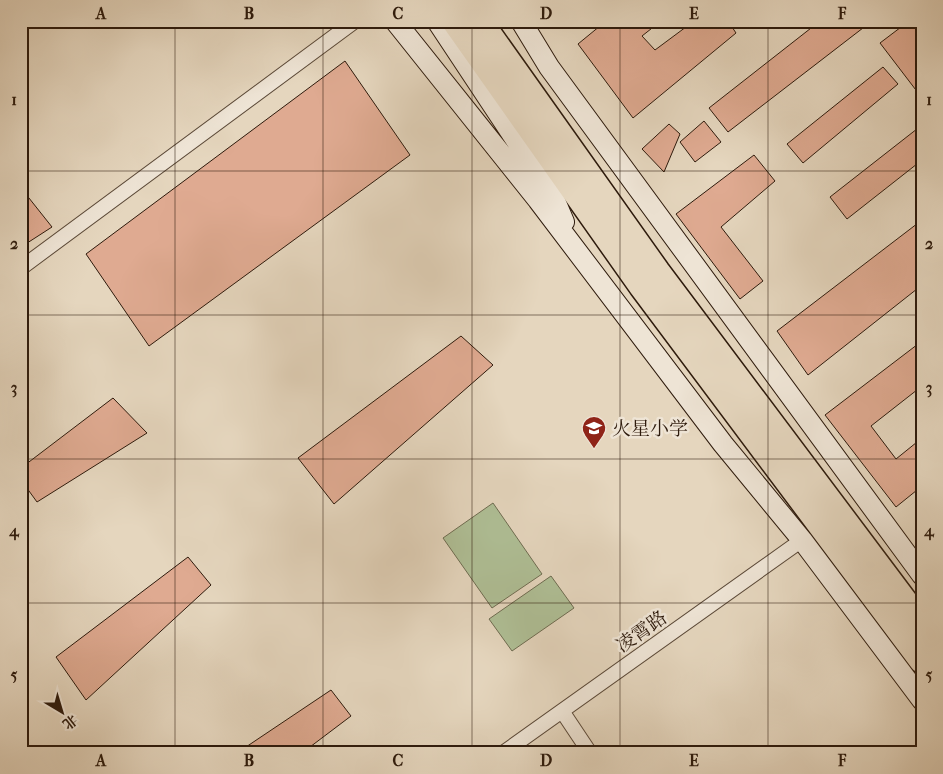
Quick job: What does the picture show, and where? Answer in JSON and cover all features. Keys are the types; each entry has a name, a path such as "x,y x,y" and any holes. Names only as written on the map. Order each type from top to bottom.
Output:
{"highway":[{"path":"455,21 642,286 922,660"},
{"path":"479,21 657,272 922,625"}],"main road":[{"path":"395,21 577,250 722,444 802,540 922,700"},
{"path":"412,21 538,200"},
{"path":"437,21 553,196 577,250"},
{"path":"522,21 549,67 922,575"}],"street":[{"path":"21,268 355,21"},
{"name":"凌霄路","path":"503,753 802,540"},
{"path":"562,711 590,753"}],"green space":[{"path":"493,503 542,574 492,608 443,538"},
{"path":"551,576 574,608 512,651 489,619"}],"building":[{"path":"606,21 661,21 642,36 655,50 694,21 728,21 736,33 633,118 578,44"},
{"path":"820,21 872,21 728,132 709,108"},
{"path":"909,21 922,21 922,98 880,43"},
{"path":"345,61 410,155 149,346 86,254"},
{"path":"883,67 898,84 803,163 787,144"},
{"path":"704,121 721,142 695,162 680,142"},
{"path":"669,124 680,134 664,172 642,149"},
{"path":"922,125 922,160 847,219 830,197"},
{"path":"754,155 775,181 721,227 763,281 740,299 676,214"},
{"path":"21,188 52,227 21,247"},
{"path":"922,220 922,285 808,375 777,331"},
{"path":"461,336 493,365 334,504 298,458"},
{"path":"922,341 922,386 871,426 896,459 922,438 922,486 896,507 825,415"},
{"path":"113,398 147,433 37,502 21,480 21,468"},
{"path":"188,557 211,585 86,700 56,657"},
{"path":"331,690 351,716 302,753 237,753"}],"place":[{"name":"火星小学","path":"594,449"}]}
